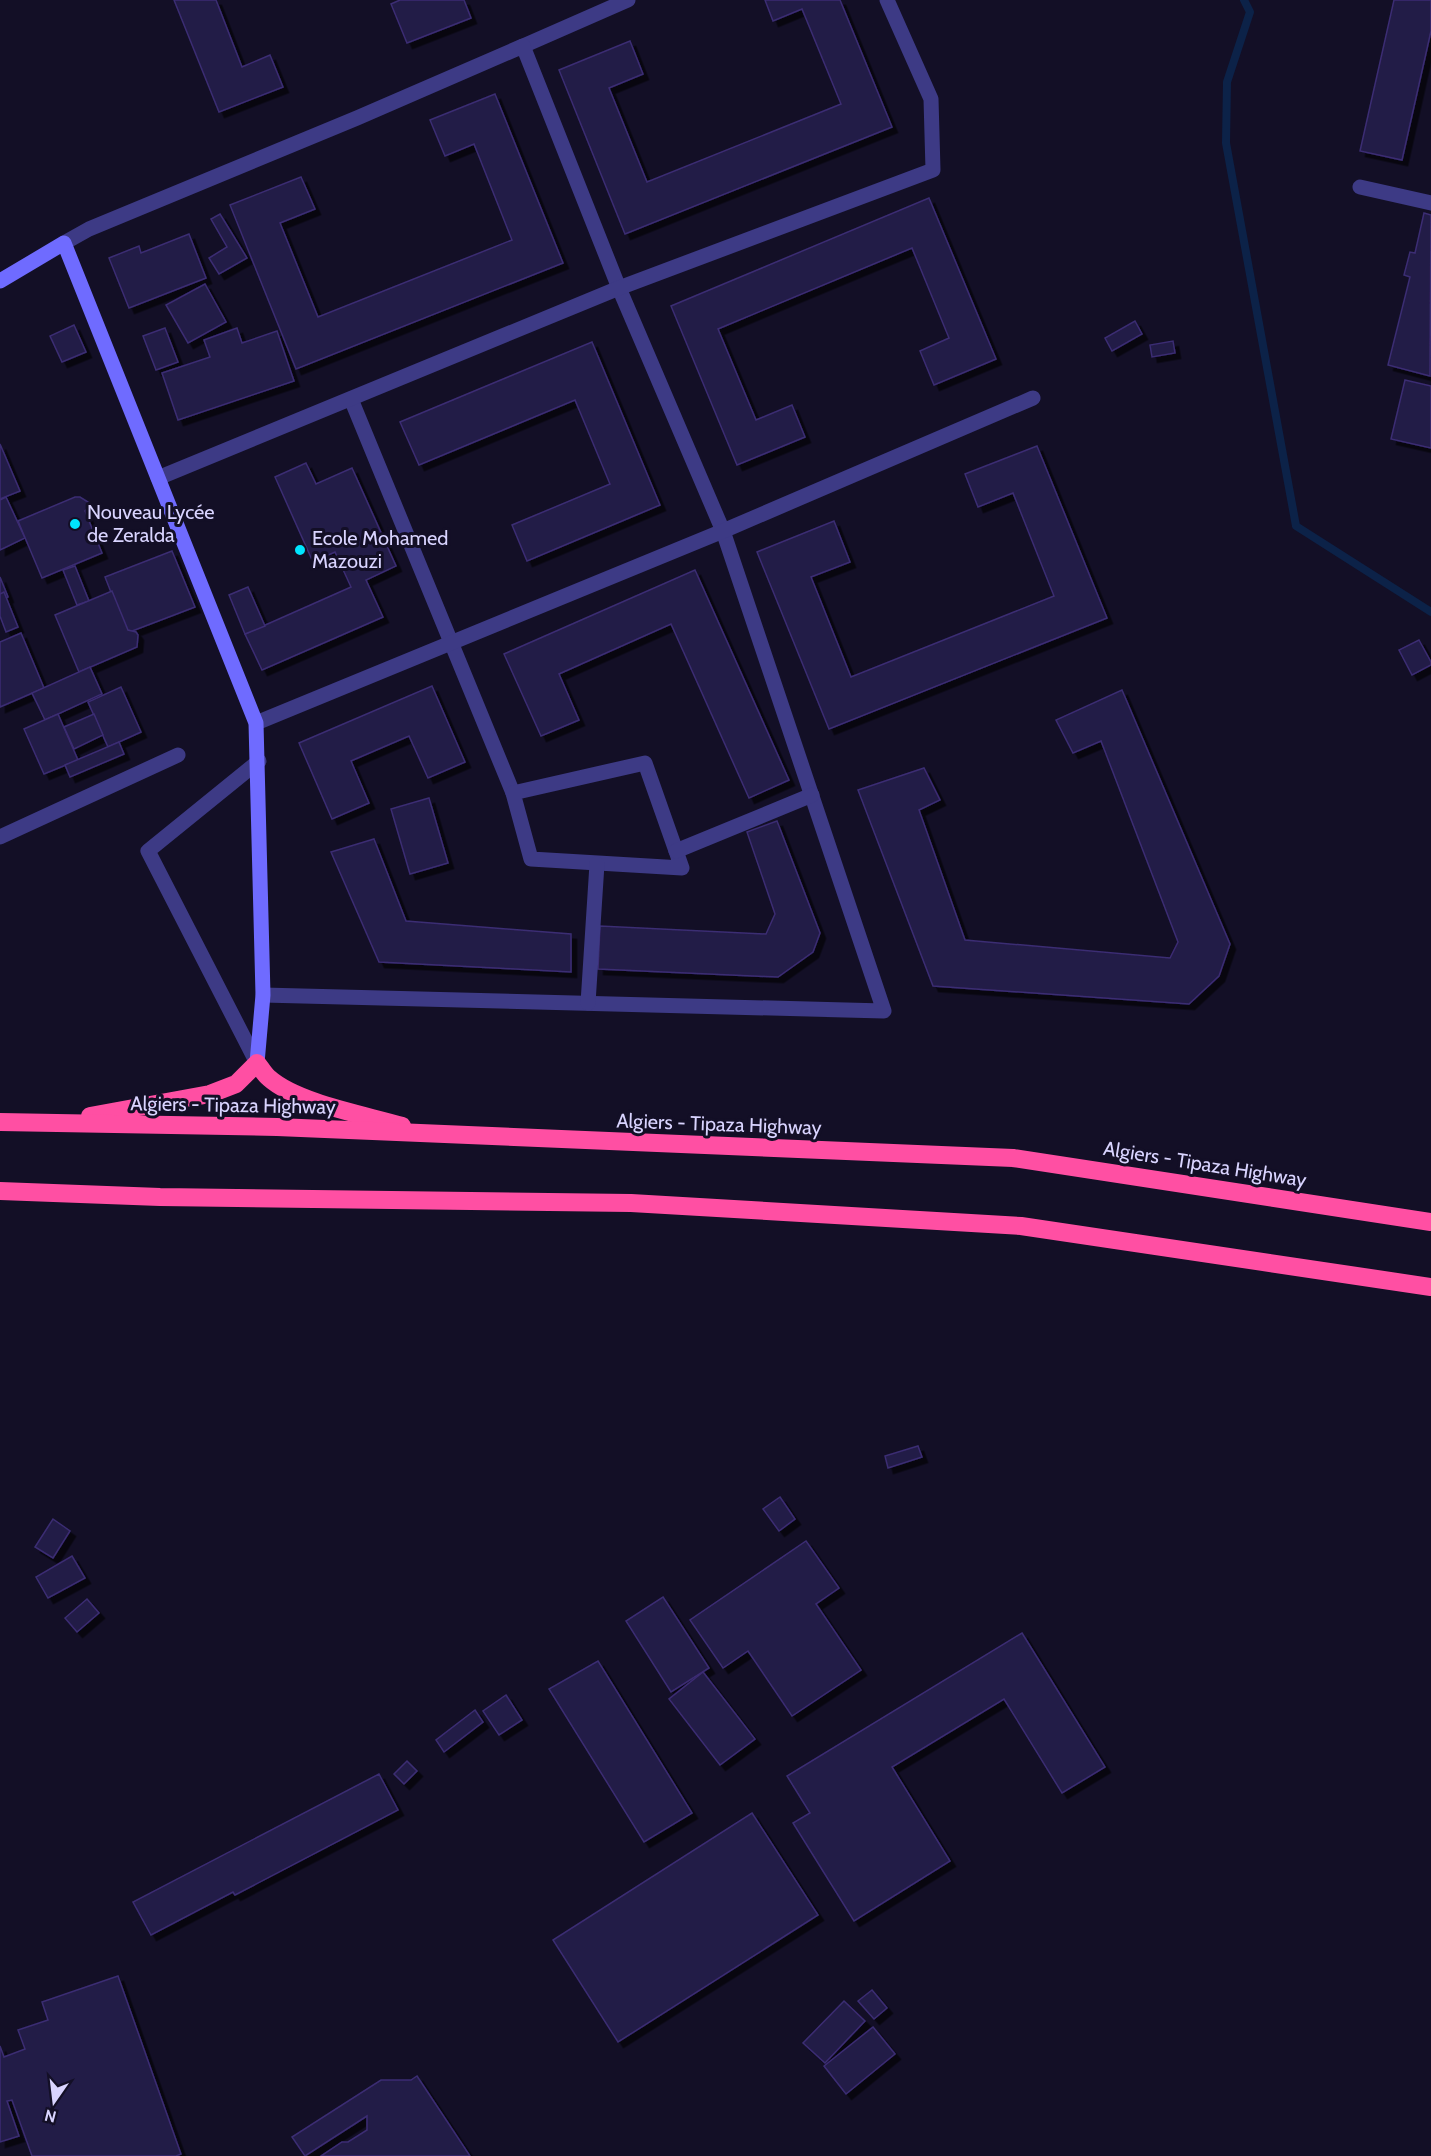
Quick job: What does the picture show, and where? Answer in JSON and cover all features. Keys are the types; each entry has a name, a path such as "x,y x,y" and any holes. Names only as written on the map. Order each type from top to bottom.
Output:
{"highway":[{"path":"49,1124 210,1094 236,1084 257,1063 267,1077 304,1098 433,1134"},
{"name":"Algiers - Tipaza Highway","path":"0,1122 277,1127 1013,1158 1431,1222"},
{"path":"0,1191 160,1197 630,1203 1022,1227 1431,1287"}],"street":[{"path":"0,281 89,229 336,127 628,0"},
{"path":"158,478 619,288 933,170 931,99 887,0"},
{"path":"263,995 884,1011 723,531 619,288 523,46"},
{"path":"1360,187 1431,203"},
{"path":"64,243 256,723 259,762 263,995 257,1063"},
{"path":"256,723 723,531 1033,398"},
{"path":"351,399 513,793 531,859 682,868 645,763 513,793"},
{"path":"0,837 178,755"},
{"path":"257,1063 148,851 259,762"},
{"path":"676,851 812,795"},
{"path":"588,1003 597,864"}],"building":[{"path":"174,0 216,0 242,67 270,55 283,87 219,112"},
{"path":"400,0 464,0 471,18 407,43 391,4"},
{"path":"765,0 840,0 892,127 625,234 559,70 630,41 643,74 609,88 647,182 841,104 802,9 773,21"},
{"path":"1394,0 1431,0 1431,31 1402,160 1360,151"},
{"path":"495,94 563,263 296,369 230,205 301,177 315,209 280,223 318,317 512,240 474,144 445,156 430,120"},
{"path":"929,198 996,359 934,385 920,351 949,338 912,248 718,329 756,420 792,405 805,437 737,465 671,306"},
{"path":"1424,213 1431,215 1430,376 1388,365 1410,277 1404,275 1410,252 1415,253"},
{"path":"220,214 247,258 219,274 209,258 227,247 211,219"},
{"path":"189,234 206,278 129,308 109,258 139,246 141,253"},
{"path":"205,284 226,322 188,343 166,305"},
{"path":"1135,321 1142,334 1112,351 1105,338"},
{"path":"74,325 86,352 62,362 50,336"},
{"path":"165,328 178,362 156,370 143,336"},
{"path":"237,328 242,343 277,331 294,381 178,420 162,373 210,357 204,340"},
{"path":"1173,341 1175,353 1152,357 1150,345"},
{"path":"592,342 660,505 527,561 512,525 610,484 575,400 419,465 400,422"},
{"path":"1405,380 1431,386 1431,448 1391,439"},
{"path":"0,444 20,491 0,499"},
{"path":"1037,446 1107,618 829,729 757,552 834,521 850,562 811,577 851,677 1054,596 1013,493 978,507 965,474"},
{"path":"306,463 316,484 352,468 396,566 366,580 383,617 262,670 245,634 351,587 335,552 313,562 275,477"},
{"path":"6,497 25,538 0,550 0,500"},
{"path":"75,497 88,502 89,507 85,511 102,553 42,578 18,521"},
{"path":"172,551 195,607 127,633 105,577"},
{"path":"75,566 89,601 77,605 63,570"},
{"path":"695,570 789,780 749,798 671,624 559,674 579,720 541,736 504,654"},
{"path":"0,577 8,597 0,601"},
{"path":"248,587 265,626 245,634 229,595"},
{"path":"112,591 128,630 138,635 137,647 79,672 55,615"},
{"path":"4,592 18,627 6,632 0,616 0,594"},
{"path":"21,633 44,688 0,707 0,642"},
{"path":"1419,640 1431,665 1412,675 1399,650"},
{"path":"90,667 102,694 45,720 32,693"},
{"path":"432,686 465,762 428,778 409,736 351,761 369,803 332,819 299,743"},
{"path":"121,687 141,732 108,747 88,702"},
{"path":"1122,690 1230,944 1219,976 1189,1004 933,986 858,790 924,768 940,800 919,810 965,940 1170,958 1178,942 1101,741 1073,753 1056,720"},
{"path":"58,714 78,760 44,774 24,729"},
{"path":"94,714 103,735 74,749 64,727"},
{"path":"119,742 124,754 70,777 65,765"},
{"path":"429,798 448,863 410,874 391,809"},
{"path":"777,821 820,933 813,952 778,977 598,969 600,926 766,934 775,914 747,832"},
{"path":"374,839 406,921 571,934 571,972 379,962 331,852"},
{"path":"918,1446 922,1457 888,1468 885,1456"},
{"path":"780,1497 795,1519 779,1531 763,1509"},
{"path":"53,1519 70,1531 53,1558 35,1547"},
{"path":"806,1541 839,1588 816,1604 861,1670 792,1716 748,1651 723,1668 690,1620"},
{"path":"72,1556 85,1578 48,1598 36,1577"},
{"path":"663,1597 709,1668 671,1692 626,1621"},
{"path":"87,1599 99,1613 77,1632 65,1618"},
{"path":"1022,1633 1105,1767 1062,1793 1004,1699 892,1767 950,1861 854,1921 793,1823 810,1813 787,1776"},
{"path":"598,1661 692,1813 644,1842 549,1689"},
{"path":"703,1672 755,1739 720,1765 669,1699"},
{"path":"506,1695 522,1720 499,1735 483,1711"},
{"path":"475,1710 483,1722 444,1752 436,1740"},
{"path":"407,1761 417,1771 404,1784 394,1774"},
{"path":"379,1774 398,1810 235,1895 233,1892 151,1935 133,1902"},
{"path":"752,1813 818,1915 618,2042 553,1940"},
{"path":"118,1976 181,2154 176,2156 32,2156 12,2100 7,2101 19,2136 0,2142 0,2046 4,2057 25,2049 18,2030 48,2020 42,2002"},
{"path":"872,1990 887,2008 874,2019 858,2001"},
{"path":"844,2001 865,2021 825,2063 803,2043"},
{"path":"873,2027 895,2054 846,2094 824,2066"},
{"path":"417,2076 470,2156 321,2156 342,2142 348,2142 367,2130 367,2116 305,2156 292,2137 381,2080 411,2080"}],"waterway":[{"path":"1244,0 1250,12 1227,82 1226,143 1296,526 1431,612"}],"place":[{"name":"Nouveau Lycée de Zeralda","path":"75,524"},
{"name":"Ecole Mohamed Mazouzi","path":"300,550"}]}
